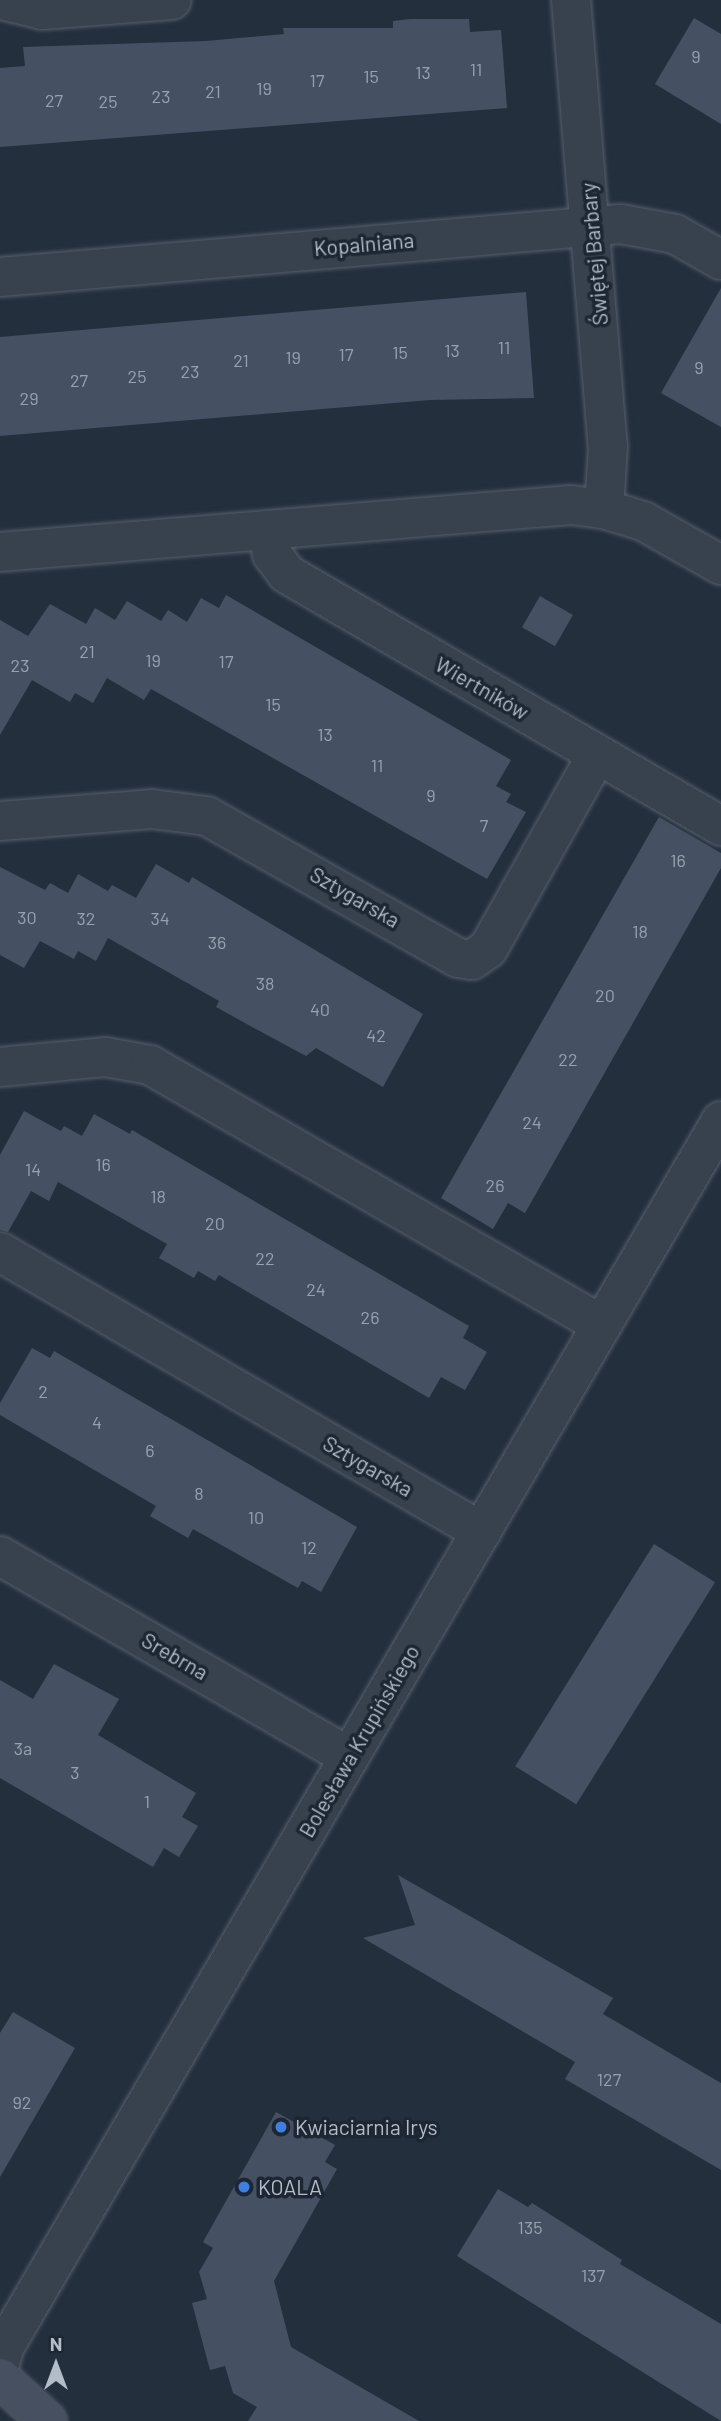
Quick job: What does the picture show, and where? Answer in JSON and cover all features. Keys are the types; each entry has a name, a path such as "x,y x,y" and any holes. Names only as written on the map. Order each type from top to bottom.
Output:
{"street":[{"path":"2,0 42,10 172,0"},
{"name":"Świętej Barbary","path":"571,0 592,226 608,446 604,509"},
{"name":"Kopalniana","path":"0,277 592,226 654,228 721,260"},
{"path":"0,552 562,505 604,509 643,521 721,565"},
{"name":"Wiertników","path":"267,530 272,554 287,574 721,826"},
{"name":"Sztygarska","path":"0,821 152,808 207,816 458,958 472,960 488,949 597,755"},
{"path":"0,1067 104,1057 150,1065 602,1325"},
{"name":"Bolesława Krupińskiego","path":"0,2362 5,2346 721,1121"},
{"name":"Sztygarska","path":"0,1252 482,1532"},
{"name":"Srebrna","path":"0,1556 349,1756"},
{"path":"0,2378 47,2421"}],"building":[{"path":"694,18 721,34 721,124 655,84"},
{"path":"469,19 470,32 501,30 507,108 0,147 0,68 25,66 23,47 206,41 284,34 283,28 393,28 393,21"},
{"path":"721,288 721,427 661,393"},
{"path":"526,292 534,398 430,400 0,436 0,337"},
{"path":"226,595 511,760 496,786 511,794 506,802 526,812 487,879 151,689 144,700 107,678 93,703 75,693 70,702 32,680 0,735 0,620 28,636 50,604 86,624 95,608 115,620 127,601 161,621 168,610 187,622 201,598 219,608"},
{"path":"540,596 573,615 555,646 522,627"},
{"path":"659,817 721,853 721,868 525,1213 508,1203 493,1229 441,1198"},
{"path":"156,864 189,883 192,877 423,1014 383,1087 316,1048 306,1056 254,1028 216,1007 219,1001 108,938 96,961 78,951 74,959 40,941 24,968 0,955 0,867 45,890 50,883 68,893 78,874 108,891 112,885 136,898"},
{"path":"24,1111 61,1131 64,1126 82,1136 94,1114 130,1134 132,1130 469,1326 463,1338 487,1352 465,1390 441,1377 429,1398 219,1275 215,1281 198,1271 194,1278 159,1258 167,1244 58,1182 49,1201 31,1191 8,1232 0,1230 0,1155"},
{"path":"32,1348 50,1358 54,1351 357,1527 321,1592 302,1581 298,1588 193,1529 188,1538 150,1516 156,1506 0,1415 0,1403"},
{"path":"654,1544 715,1582 576,1804 515,1766"},
{"path":"54,1664 119,1699 98,1735 196,1793 182,1817 198,1826 179,1857 164,1848 153,1867 0,1778 0,1680 33,1699"},
{"path":"398,1875 613,1998 603,2014 721,2083 721,2170 565,2079 575,2062 363,1938 415,1925"},
{"path":"13,2012 75,2048 0,2177 0,2033"},
{"path":"276,2112 335,2145 325,2162 337,2169 274,2281 291,2347 419,2421 248,2421 257,2407 233,2393 225,2366 210,2370 192,2303 207,2299 199,2272 213,2248 203,2242"},
{"path":"498,2189 528,2207 532,2203 622,2260 620,2264 721,2324 721,2421 457,2256"}],"place":[{"name":"Kwiaciarnia Irys","path":"281,2127"},
{"name":"KOALA","path":"244,2187"}]}
